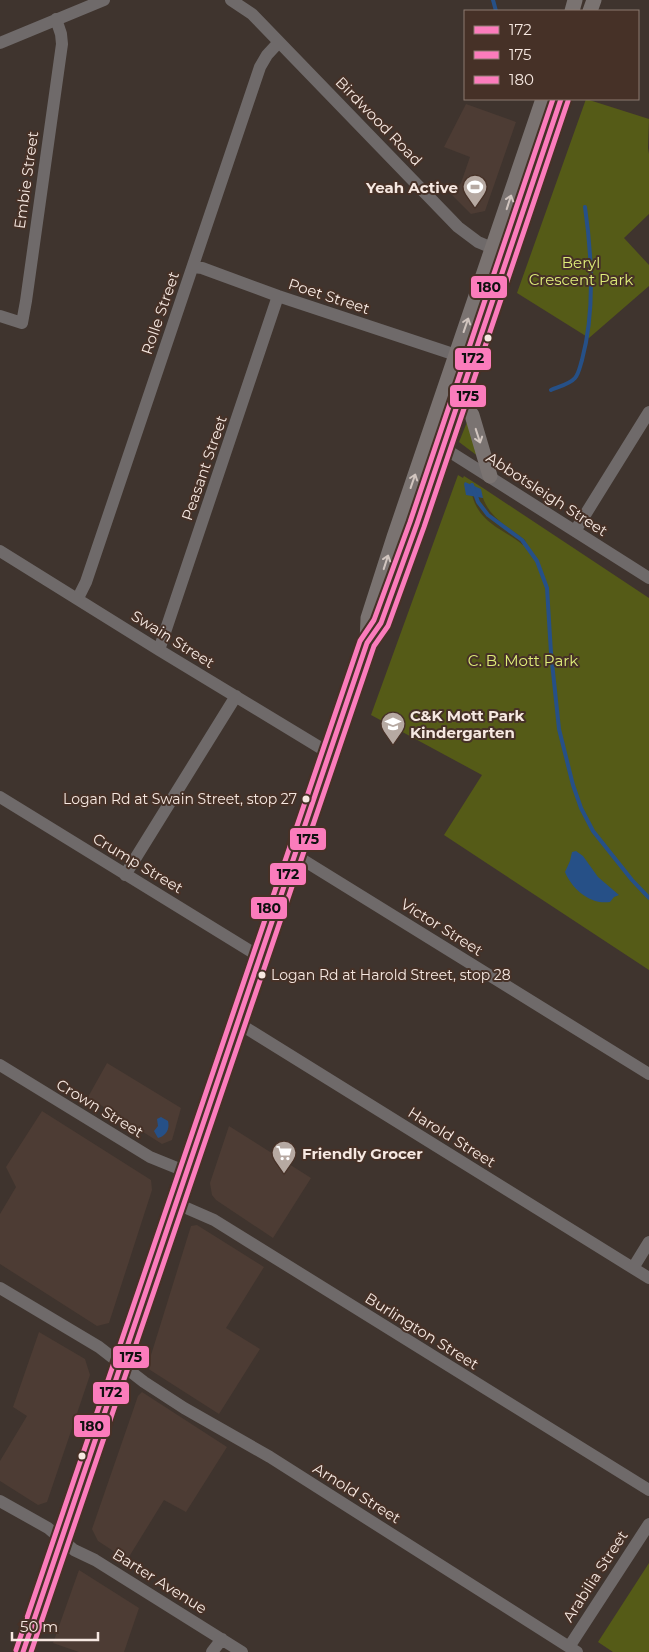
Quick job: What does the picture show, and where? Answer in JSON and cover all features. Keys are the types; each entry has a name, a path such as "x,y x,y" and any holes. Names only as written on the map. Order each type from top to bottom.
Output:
{"main road":[{"path":"367,643 368,618 543,100"},
{"path":"23,1652 367,643 381,623 444,447 560,100"},
{"path":"460,399 472,415 490,476"}],"street":[{"path":"0,43 104,0"},
{"name":"Birdwood Road","path":"231,0 252,14 458,227 474,240 509,255"},
{"name":"Embie Street","path":"0,316 22,323 62,44 60,29 56,20"},
{"name":"Rolle Street","path":"78,598 86,582 260,68 267,54 279,42"},
{"name":"Poet Street","path":"193,267 202,268 278,296 456,355"},
{"name":"Peasant Street","path":"159,650 278,296"},
{"path":"575,531 649,412"},
{"name":"Abbotsleigh Street","path":"428,438 649,578"},
{"name":"Swain Street","path":"0,551 329,753"},
{"path":"125,875 236,696"},
{"name":"Crump Street","path":"0,796 260,957"},
{"name":"Victor Street","path":"294,855 649,1074"},
{"name":"Harold Street","path":"238,1023 649,1278"},
{"name":"Crown Street","path":"0,1065 150,1157 187,1172"},
{"name":"Burlington Street","path":"176,1203 214,1220 649,1490"},
{"path":"633,1268 649,1242"},
{"name":"Arnold Street","path":"0,1288 99,1347 144,1382 184,1408 270,1457 568,1649"},
{"name":"Barter Avenue","path":"0,1501 48,1528 74,1550 95,1560 242,1652"},
{"name":"Arabilia Street","path":"568,1649 649,1524"},
{"path":"212,1652 222,1639"}],"shaded area":[{"path":"466,104 516,122 485,211 471,214 451,194 461,183 470,157 444,147"},
{"path":"107,1063 181,1108 172,1140 162,1144 88,1097"},
{"path":"42,1111 151,1180 152,1190 109,1323 97,1326 0,1264 0,1214 16,1187 6,1167"},
{"path":"229,1126 311,1178 273,1238 216,1200 212,1195 210,1183"},
{"path":"197,1225 264,1267 226,1328 260,1349 219,1414 147,1368 191,1226"},
{"path":"39,1332 85,1359 90,1375 47,1502 38,1505 0,1481 0,1461 27,1416 13,1407"},
{"path":"142,1392 227,1447 186,1512 164,1500 127,1560 98,1541 92,1529 138,1396"},
{"path":"79,1570 139,1608 124,1652 79,1652 53,1643"}],"green space":[{"name":"Beryl Crescent Park","path":"586,100 649,119 649,214 624,238 649,265 649,286 589,338 517,293"},
{"path":"490,271 496,273 443,426 442,414"},
{"path":"467,422 479,457 459,442"},
{"name":"C. B. Mott Park","path":"458,475 463,478 464,476 483,488 649,598 649,970 444,835 482,775 371,715"},
{"path":"649,1563 649,1652 613,1652 598,1642"}],"sand":[{"path":"472,495 483,498 495,517 525,540 526,545 523,545 486,519 480,513"}],"water":[{"path":"465,482 481,489 483,498 466,495"},
{"path":"576,851 583,856 598,877 619,895 610,902 603,902 589,898 577,890 565,872 572,852"},
{"path":"161,1117 168,1121 168,1129 165,1134 158,1138 154,1131 158,1126 157,1119"}],"waterway":[{"path":"493,0 496,10"},
{"path":"551,390 567,384 578,374 586,342 591,303 591,264 585,207"},
{"path":"472,485 478,502 488,515 522,540 537,561 547,588 551,653 559,729 573,785 581,808 593,831 632,880 649,898"}],"transit line":[{"name":"180","path":"16,1650 360,641 374,620 410,522 553,100"},
{"name":"172","path":"23,1652 367,643 381,623 417,524 561,100"},
{"name":"175","path":"31,1652 374,646 388,626 424,527 568,101"}],"place":[{"name":"Yeah Active","path":"475,208"},
{"name":"C&K Mott Park Kindergarten","path":"393,745"},
{"name":"Logan Rd at Swain Street, stop 27","path":"306,799"},
{"name":"Logan Rd at Harold Street, stop 28","path":"262,975"},
{"name":"Friendly Grocer","path":"284,1174"}]}
